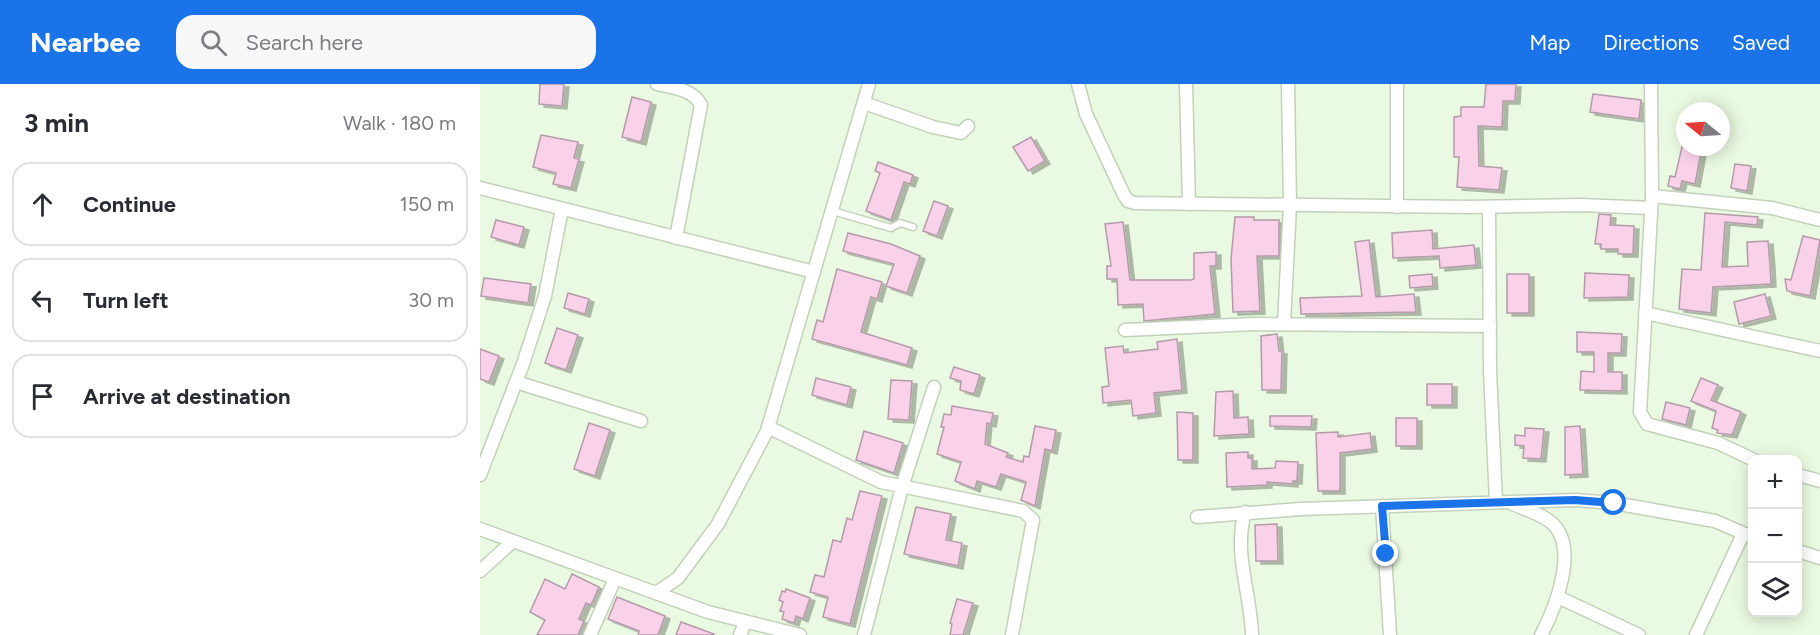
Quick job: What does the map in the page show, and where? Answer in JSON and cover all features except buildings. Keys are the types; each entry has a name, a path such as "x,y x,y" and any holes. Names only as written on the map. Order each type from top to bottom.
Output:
{"street":[{"path":"657,84 686,91 697,97 701,105 676,237"},
{"path":"656,593 678,578 723,515 768,427 869,84"},
{"path":"1078,84 1086,114 1128,201 1397,207 1489,207 1651,202 1772,208 1820,220"},
{"path":"1186,84 1189,204"},
{"path":"1284,324 1290,205 1288,84"},
{"path":"1397,84 1397,207"},
{"path":"1651,84 1651,202 1641,372 1640,412 1642,420 1647,424 1718,443 1748,456"},
{"path":"864,103 933,127 961,133 969,126"},
{"path":"480,188 814,273"},
{"path":"1489,207 1490,371 1503,502"},
{"path":"480,475 516,382 545,297 562,209"},
{"path":"1645,313 1820,351"},
{"path":"1125,330 1284,324 1490,326"},
{"path":"516,382 641,421"},
{"path":"864,635 902,487 934,387"},
{"path":"768,427 881,482 1023,511 1031,516 1033,520 1012,635"},
{"path":"1802,477 1820,482"},
{"path":"1197,517 1245,512 1575,500 1614,503 1715,521 1748,535 1696,635"},
{"path":"1503,502 1544,517 1557,529 1564,567 1558,597 1542,635"},
{"path":"1382,506 1390,635"},
{"path":"1245,512 1240,530 1240,552 1252,635"},
{"path":"480,529 675,600 742,629 800,635"},
{"path":"480,571 512,542"},
{"path":"1802,553 1820,558"},
{"path":"675,600 678,578"},
{"path":"590,635 615,579"},
{"path":"1558,597 1639,635"}],"lane":[{"path":"833,211 891,228 900,224 914,227"}],"route":[{"path":"1386,554 1382,506 1575,500 1614,503"}]}
